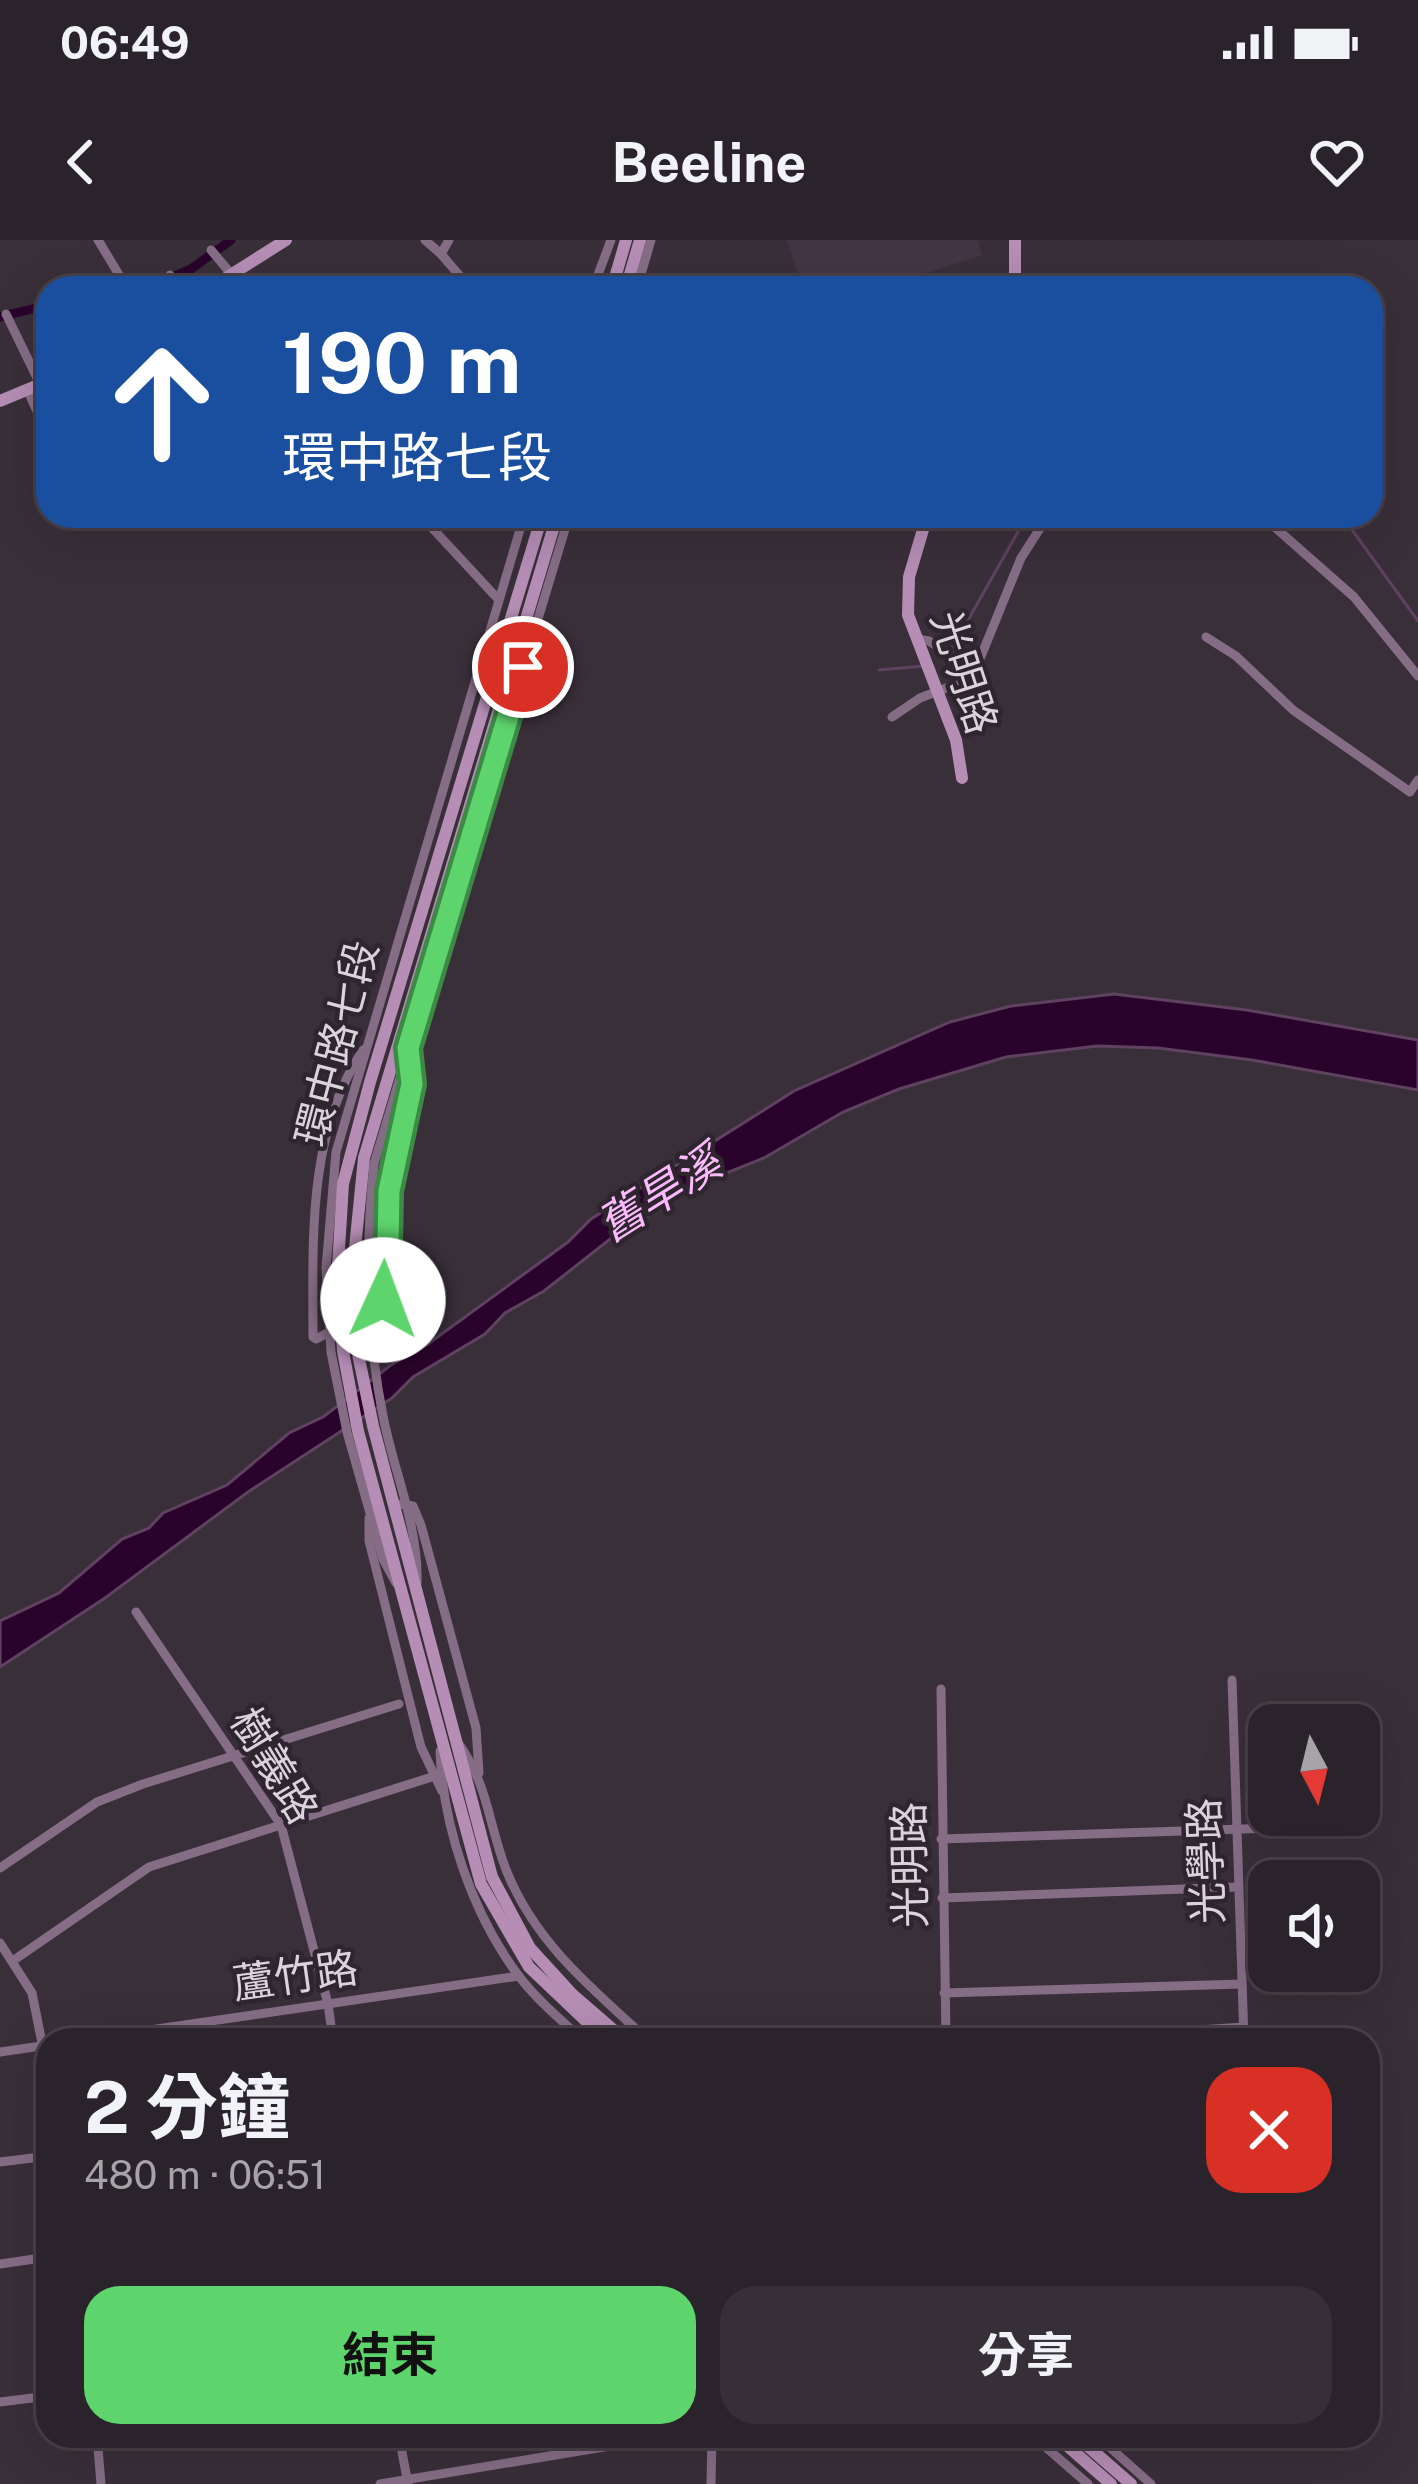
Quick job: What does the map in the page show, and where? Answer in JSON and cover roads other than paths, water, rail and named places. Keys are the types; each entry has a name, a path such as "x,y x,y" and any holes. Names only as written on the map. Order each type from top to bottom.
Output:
{"street":[{"path":"98,240 119,276"},
{"path":"234,276 286,240"},
{"path":"425,240 460,276"},
{"path":"441,254 449,240"},
{"path":"597,275 611,240"},
{"path":"626,240 626,276"},
{"path":"629,276 640,240"},
{"path":"632,276 651,240"},
{"path":"1015,240 1015,276"},
{"path":"211,250 221,276"},
{"path":"6,314 36,381"},
{"path":"0,401 36,386"},
{"path":"432,528 499,599"},
{"name":"環中路七段","path":"402,1592 383,1559 346,1432 331,1352 326,1268 336,1152 520,528"},
{"name":"環中路七段","path":"442,1717 358,1431 343,1351 338,1266 343,1184 538,528"},
{"name":"環中路七段","path":"482,1884 417,1589 373,1426 357,1349 353,1268 359,1188 384,1085 553,528"},
{"name":"環中路七段","path":"417,1589 415,1548 369,1344 366,1270 374,1164 565,528"},
{"name":"光明路","path":"923,528 909,577 908,615 956,740 962,778"},
{"path":"892,717 920,698 962,682 1040,528"},
{"path":"1276,528 1354,597 1418,676"},
{"path":"1206,637 1236,656 1293,710 1402,788 1410,792 1418,780"},
{"path":"917,639 971,669"},
{"path":"368,1043 346,1074 323,1147 314,1234 314,1340 387,1297 389,1191 412,1084 408,1048"},
{"path":"442,1791 417,1732 367,1522 377,1510 413,1506 421,1525 476,1728 478,1773"},
{"name":"樹義路","path":"136,1612 281,1825 331,2028"},
{"name":"光學路","path":"1232,1680 1244,2027"},
{"name":"光明路","path":"941,1689 945,2028"},
{"path":"0,1868 97,1802 399,1704"},
{"name":"環中路七段","path":"447,1738 478,1773 506,1870 530,1918 562,1963 635,2028"},
{"name":"環中路七段","path":"447,1738 442,1791 482,1884"},
{"path":"14,1960 149,1867 434,1776"},
{"path":"941,1839 1248,1828"},
{"path":"482,1884 518,1976 571,2028"},
{"path":"482,1884 530,1966 594,2028"},
{"path":"482,1884 530,1948 612,2028"},
{"path":"942,1898 1238,1887"},
{"path":"0,1943 32,1993 41,2028"},
{"name":"蘆竹路","path":"163,2028 518,1976"},
{"path":"944,1993 1241,1984"},
{"path":"1229,2028 1244,2027"},
{"path":"0,2052 36,2047"},
{"path":"0,2162 36,2158"},
{"path":"0,2264 36,2259"},
{"path":"0,2402 36,2398"},
{"path":"98,2448 101,2484"},
{"path":"401,2448 408,2482"},
{"path":"380,2484 602,2448"},
{"path":"711,2484 712,2448"},
{"path":"1047,2448 1088,2484"},
{"path":"1070,2448 1111,2484"},
{"path":"1090,2448 1131,2484"},
{"path":"1110,2448 1151,2484"}],"water":[{"name":"舊旱溪","path":"1114,994 1247,1010 1418,1040 1418,1090 1252,1060 1097,1046 1006,1057 899,1089 843,1112 764,1158 677,1193 544,1291 505,1313 485,1334 413,1377 392,1398 248,1492 105,1598 0,1667 0,1621 59,1593 122,1539 149,1528 163,1513 227,1485 289,1433 323,1417 391,1365 428,1344 568,1242 591,1219 794,1091 950,1022 1011,1006"}],"waterway":[{"path":"175,276 231,240"},
{"path":"0,317 36,308"},
{"name":"舊旱溪","path":"951,650 1020,528"},
{"name":"舊旱溪","path":"1351,528 1418,621"},
{"name":"舊旱溪","path":"879,670 924,666"}]}
